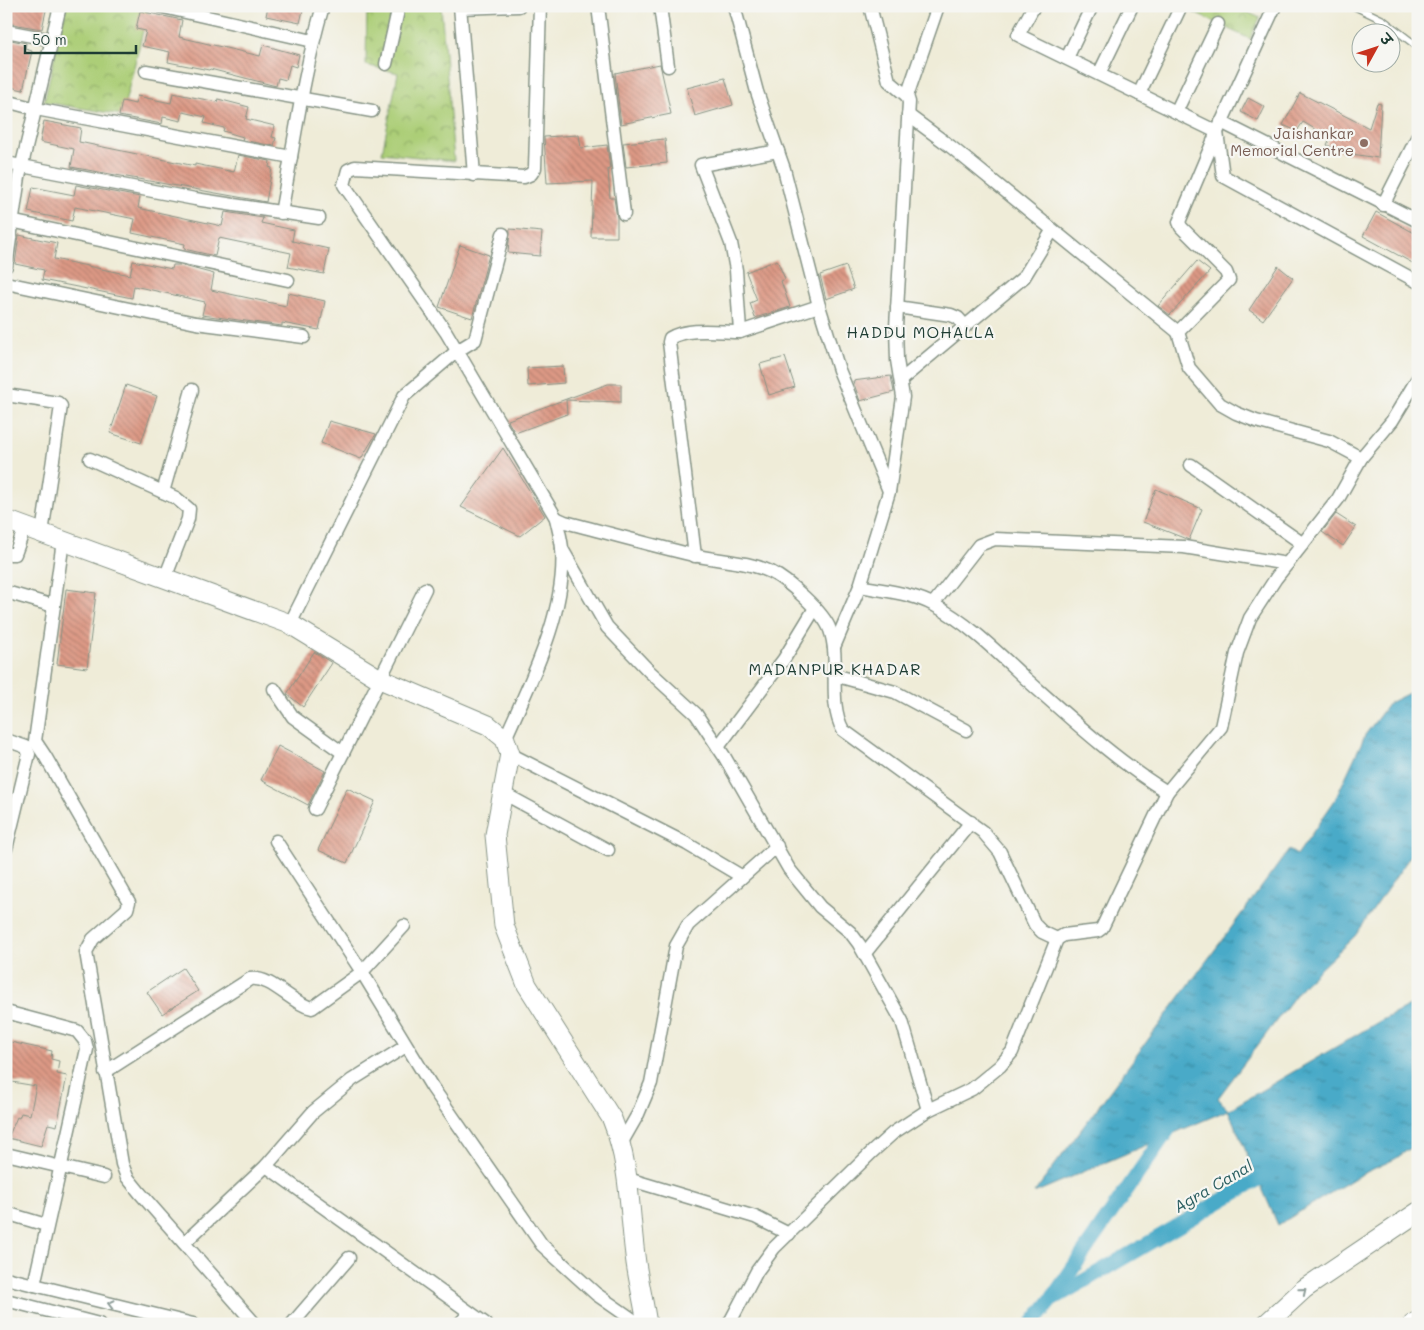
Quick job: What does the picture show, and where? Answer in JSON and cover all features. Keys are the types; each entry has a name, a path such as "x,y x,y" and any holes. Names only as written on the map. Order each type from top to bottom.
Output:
{"street":[{"path":"6,266 10,220 54,40 60,6"},
{"path":"159,6 313,40"},
{"path":"281,213 301,99 313,40 323,6"},
{"path":"386,64 399,6"},
{"path":"474,175 460,7 519,6"},
{"path":"540,6 535,168 531,174 524,177 356,167 348,170 344,185 457,351 556,518 562,549 560,593 507,746 503,793 495,837 504,926 527,985 612,1119 622,1142 628,1179 636,1262 647,1324"},
{"path":"598,6 624,214"},
{"path":"660,6 668,66"},
{"path":"734,6 756,92 778,151 819,306 842,377 889,492"},
{"path":"870,6 889,82 908,96"},
{"path":"834,647 860,586 889,492 903,398 902,379 897,360 897,306 908,96 938,6"},
{"path":"1034,6 1018,35 1176,112 1219,127 1418,221"},
{"path":"1067,58 1092,6"},
{"path":"1099,74 1132,6"},
{"path":"1139,94 1181,6"},
{"path":"1178,332 1229,280 1226,272 1180,225 1180,217 1219,127 1276,6"},
{"path":"1176,112 1218,24"},
{"path":"6,31 54,40"},
{"path":"146,71 372,111"},
{"path":"6,101 36,109 291,157"},
{"path":"908,115 950,146 1178,332 1189,368 1220,404 1256,421 1329,441 1361,458"},
{"path":"1219,127 1223,176 1418,282"},
{"path":"1384,204 1418,136"},
{"path":"740,332 736,270 731,244 701,165 778,151"},
{"path":"6,163 195,199 319,218"},
{"path":"10,220 288,280"},
{"path":"902,379 1024,277 1052,231"},
{"path":"290,624 404,396 457,351 475,340 504,234"},
{"path":"6,283 196,322 304,337"},
{"path":"694,556 670,338 674,335 740,332 819,306"},
{"path":"897,306 951,314 958,318 965,326"},
{"path":"556,518 694,556 743,564 772,572 781,578 815,608 830,628 834,647 834,675 838,718 843,730 971,822 1000,852 1035,925 1042,932 1057,938 1064,935 1098,931 1102,928 1167,792 1220,727 1244,629 1250,618 1287,564 1338,499 1361,458 1392,421 1418,378"},
{"path":"162,492 192,390"},
{"path":"6,395 58,403 61,406 33,530 15,554 6,554"},
{"path":"90,459 176,498 189,509 188,519 166,578"},
{"path":"1191,464 1303,544"},
{"path":"6,520 290,624 380,679 488,725 507,746 687,844 741,876"},
{"path":"933,604 978,546 995,538 1184,547 1287,564"},
{"path":"63,540 35,741 70,797 129,902 127,908 93,939 86,952 123,1170 140,1193 255,1324"},
{"path":"562,549 607,627 649,671 696,714 718,746 790,869 814,899 850,932 865,953 902,1021 928,1110"},
{"path":"860,586 917,598 933,604 995,650 1097,741 1167,792"},
{"path":"315,809 425,589"},
{"path":"6,592 54,606"},
{"path":"718,746 784,658 815,608"},
{"path":"834,675 895,692 966,730"},
{"path":"274,688 293,717 343,753"},
{"path":"6,740 21,745 29,754 6,849"},
{"path":"503,793 608,850"},
{"path":"865,953 971,822"},
{"path":"276,841 362,972 432,1087 542,1244 596,1294 640,1324"},
{"path":"622,1142 638,1114 651,1084 676,946 688,925 776,846"},
{"path":"105,1072 250,979 258,978 265,981 294,1002 312,1008 362,972 404,926"},
{"path":"729,1324 757,1271 789,1234 893,1133 928,1110 972,1089 1000,1066 1012,1052 1057,938"},
{"path":"6,1012 77,1031 85,1041 87,1049 34,1285"},
{"path":"184,1243 266,1166 313,1112 332,1095 406,1046"},
{"path":"6,1154 104,1177"},
{"path":"266,1166 486,1324"},
{"path":"628,1179 754,1216 789,1234"},
{"path":"1266,1324 1304,1289 1418,1212"},
{"path":"6,1213 46,1225"},
{"path":"292,1324 349,1258"},
{"path":"6,1278 193,1324"},
{"path":"6,1300 71,1320 100,1324"},
{"path":"459,1324 470,1313"},
{"path":"1413,1324 1418,1321"}],"lane":[{"path":"1354,6 1383,20 1418,47"}],"green space":[{"path":"66,6 149,7 122,115 44,102"},
{"path":"367,6 441,6 454,161 382,153 398,73 366,65"},
{"path":"1187,6 1234,6 1260,18 1250,39 1186,9"}],"water":[{"path":"1418,677 1418,845 1355,936 1304,984 1218,1098 1228,1110 1034,1193 1289,850 1297,855 1335,800 1365,735 1389,703 1411,692"},
{"path":"1418,1002 1418,1143 1395,1159 1360,1175 1278,1225 1228,1110 1380,1021"}],"building":[{"path":"6,6 47,6 42,29 6,23"},
{"path":"268,6 304,6 300,23 266,16"},
{"path":"140,11 182,20 179,37 260,56 263,45 299,55 296,67 290,65 286,80 278,78 276,86 210,69 168,62 170,52 142,46 146,31 136,29"},
{"path":"6,39 26,43 25,49 32,51 23,90 6,86"},
{"path":"660,64 671,114 621,124 615,73"},
{"path":"725,78 733,105 695,116 687,88"},
{"path":"173,93 217,102 218,99 249,107 246,119 275,126 272,137 276,138 274,146 242,140 243,137 223,131 224,128 204,123 206,117 183,112 181,121 163,117 162,124 119,116 122,101 135,104 137,96 171,103"},
{"path":"1300,93 1369,128 1377,103 1381,104 1378,158 1345,153 1327,145 1330,138 1303,122 1297,131 1283,125"},
{"path":"1248,98 1265,107 1258,121 1241,112"},
{"path":"44,121 81,128 79,142 195,166 195,164 234,172 238,155 270,161 269,167 272,168 266,202 71,167 74,149 40,142"},
{"path":"579,135 581,148 607,145 610,169 608,169 610,198 614,198 617,237 591,237 593,181 547,183 544,137"},
{"path":"665,139 667,163 626,167 623,143"},
{"path":"76,185 140,197 138,208 222,226 225,212 263,218 261,223 294,230 292,241 329,249 324,274 288,267 291,253 219,238 215,256 184,249 185,244 132,233 135,219 75,207 72,221 28,212 33,187 74,195"},
{"path":"1376,212 1418,235 1418,266 1363,236"},
{"path":"510,229 542,232 540,256 508,253"},
{"path":"19,235 57,243 54,259 130,275 133,261 172,269 173,265 180,265 214,274 211,290 286,306 288,293 325,301 319,330 282,323 282,326 202,315 205,302 134,286 132,298 42,280 44,270 15,264"},
{"path":"460,245 489,255 472,318 439,307"},
{"path":"777,260 785,279 781,281 790,307 755,318 750,303 757,300 746,272"},
{"path":"1197,261 1210,271 1170,315 1158,306"},
{"path":"846,266 854,289 826,299 820,275"},
{"path":"1278,266 1293,278 1263,320 1249,310"},
{"path":"785,357 795,387 769,395 760,364"},
{"path":"563,366 564,383 528,386 527,368"},
{"path":"891,376 894,392 860,401 853,381"},
{"path":"608,384 621,384 621,402 566,400 567,414 515,433 509,423 508,420"},
{"path":"126,385 157,396 141,443 110,433"},
{"path":"329,421 376,434 361,459 321,443"},
{"path":"503,448 545,516 520,536 461,507"},
{"path":"1156,489 1202,509 1189,540 1143,522"},
{"path":"1336,514 1356,527 1343,546 1322,532"},
{"path":"66,589 96,593 87,668 57,664"},
{"path":"314,652 332,663 303,707 287,694"},
{"path":"278,746 325,771 308,805 261,780"},
{"path":"347,788 375,801 347,863 318,850"},
{"path":"183,968 198,991 162,1014 147,992"},
{"path":"6,1041 52,1051 51,1059 59,1061 57,1074 67,1076 57,1126 48,1124 41,1146 8,1138 17,1117 19,1118 21,1113 30,1115 36,1086 6,1081"}],"waterway":[{"path":"1051,1300 1174,1121"},
{"name":"Agra Canal","path":"1032,1324 1051,1300 1274,1170"}],"place":[{"name":"Jaishankar Memorial Centre","path":"1364,143"}],"district":[{"name":"HADDU MOHALLA","path":"921,332"},
{"name":"MADANPUR KHADAR","path":"835,669"}]}
